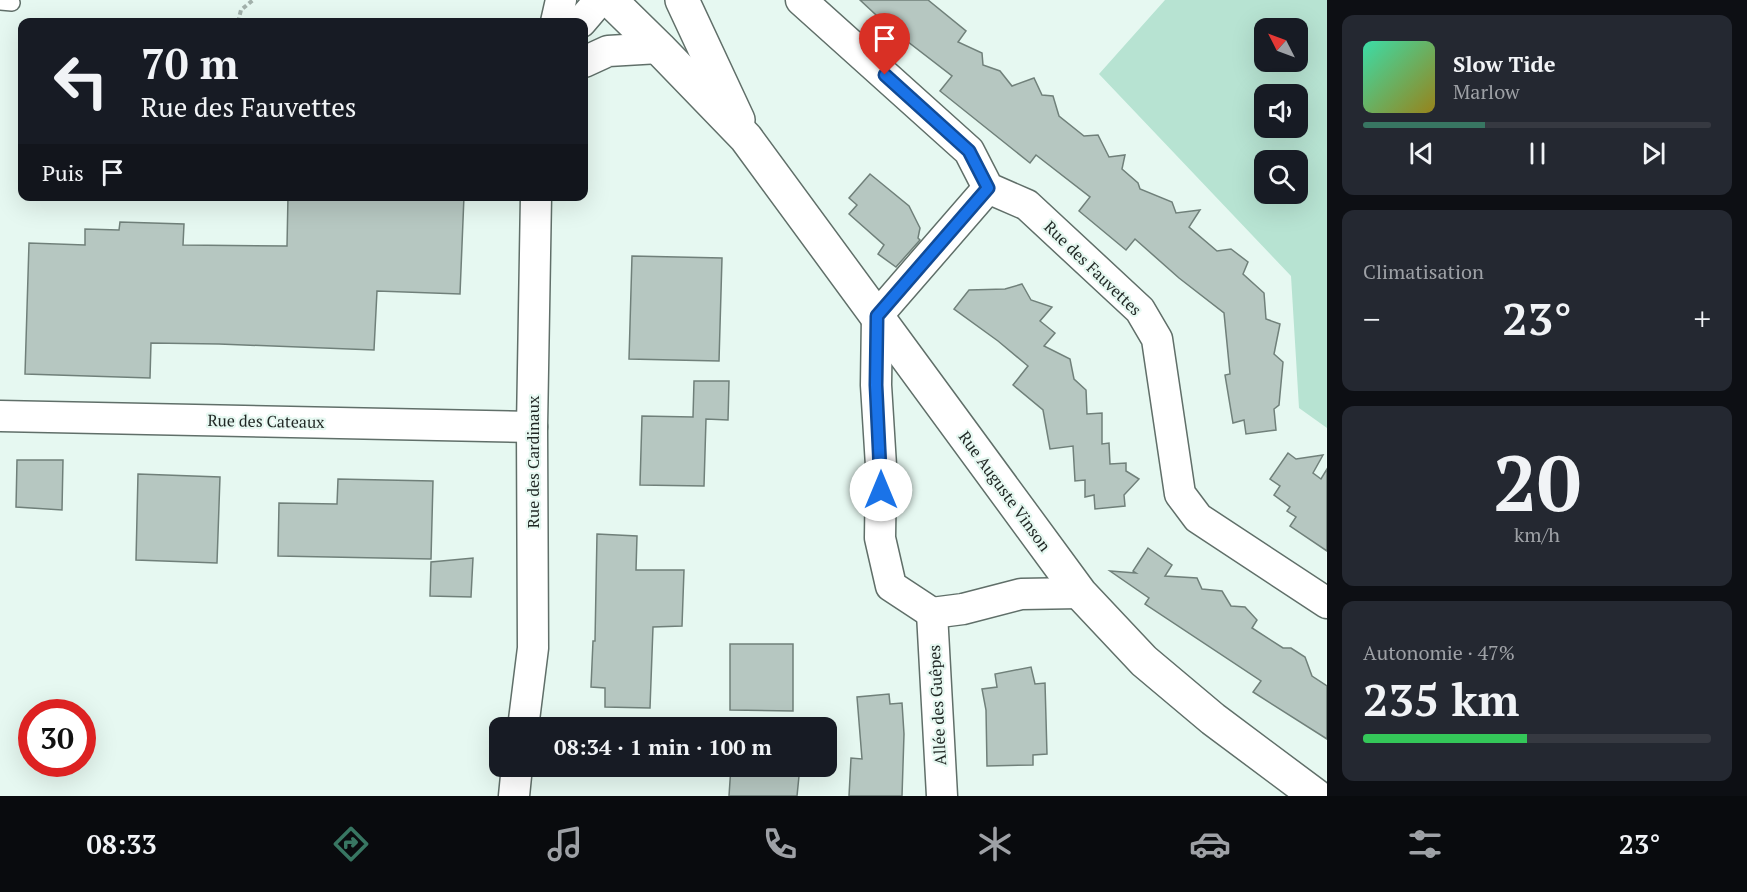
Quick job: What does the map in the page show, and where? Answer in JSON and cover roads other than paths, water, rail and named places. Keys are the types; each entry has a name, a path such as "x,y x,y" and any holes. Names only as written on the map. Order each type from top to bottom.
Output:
{"main road":[{"path":"682,0 746,138"},
{"path":"603,6 659,48 746,138"},
{"name":"Rue Auguste Vinson","path":"746,138 1080,593 1144,661 1213,719 1316,796"}],"street":[{"path":"557,18 561,0"},
{"path":"801,0 969,151 988,188 877,316 876,385 881,466 880,538 891,586 932,613 963,609 1021,594 1080,593"},
{"path":"588,60 608,51 659,48"},
{"name":"Rue des Fauvettes","path":"988,188 1027,205 1140,310 1157,339 1180,494 1198,518 1327,603"},
{"name":"Rue des Cardinaux","path":"524,717 533,648 532,427 536,201"},
{"name":"Rue des Cateaux","path":"0,416 532,427"},
{"name":"Allée des Guêpes","path":"932,613 942,796"},
{"path":"514,796 517,777"}]}
